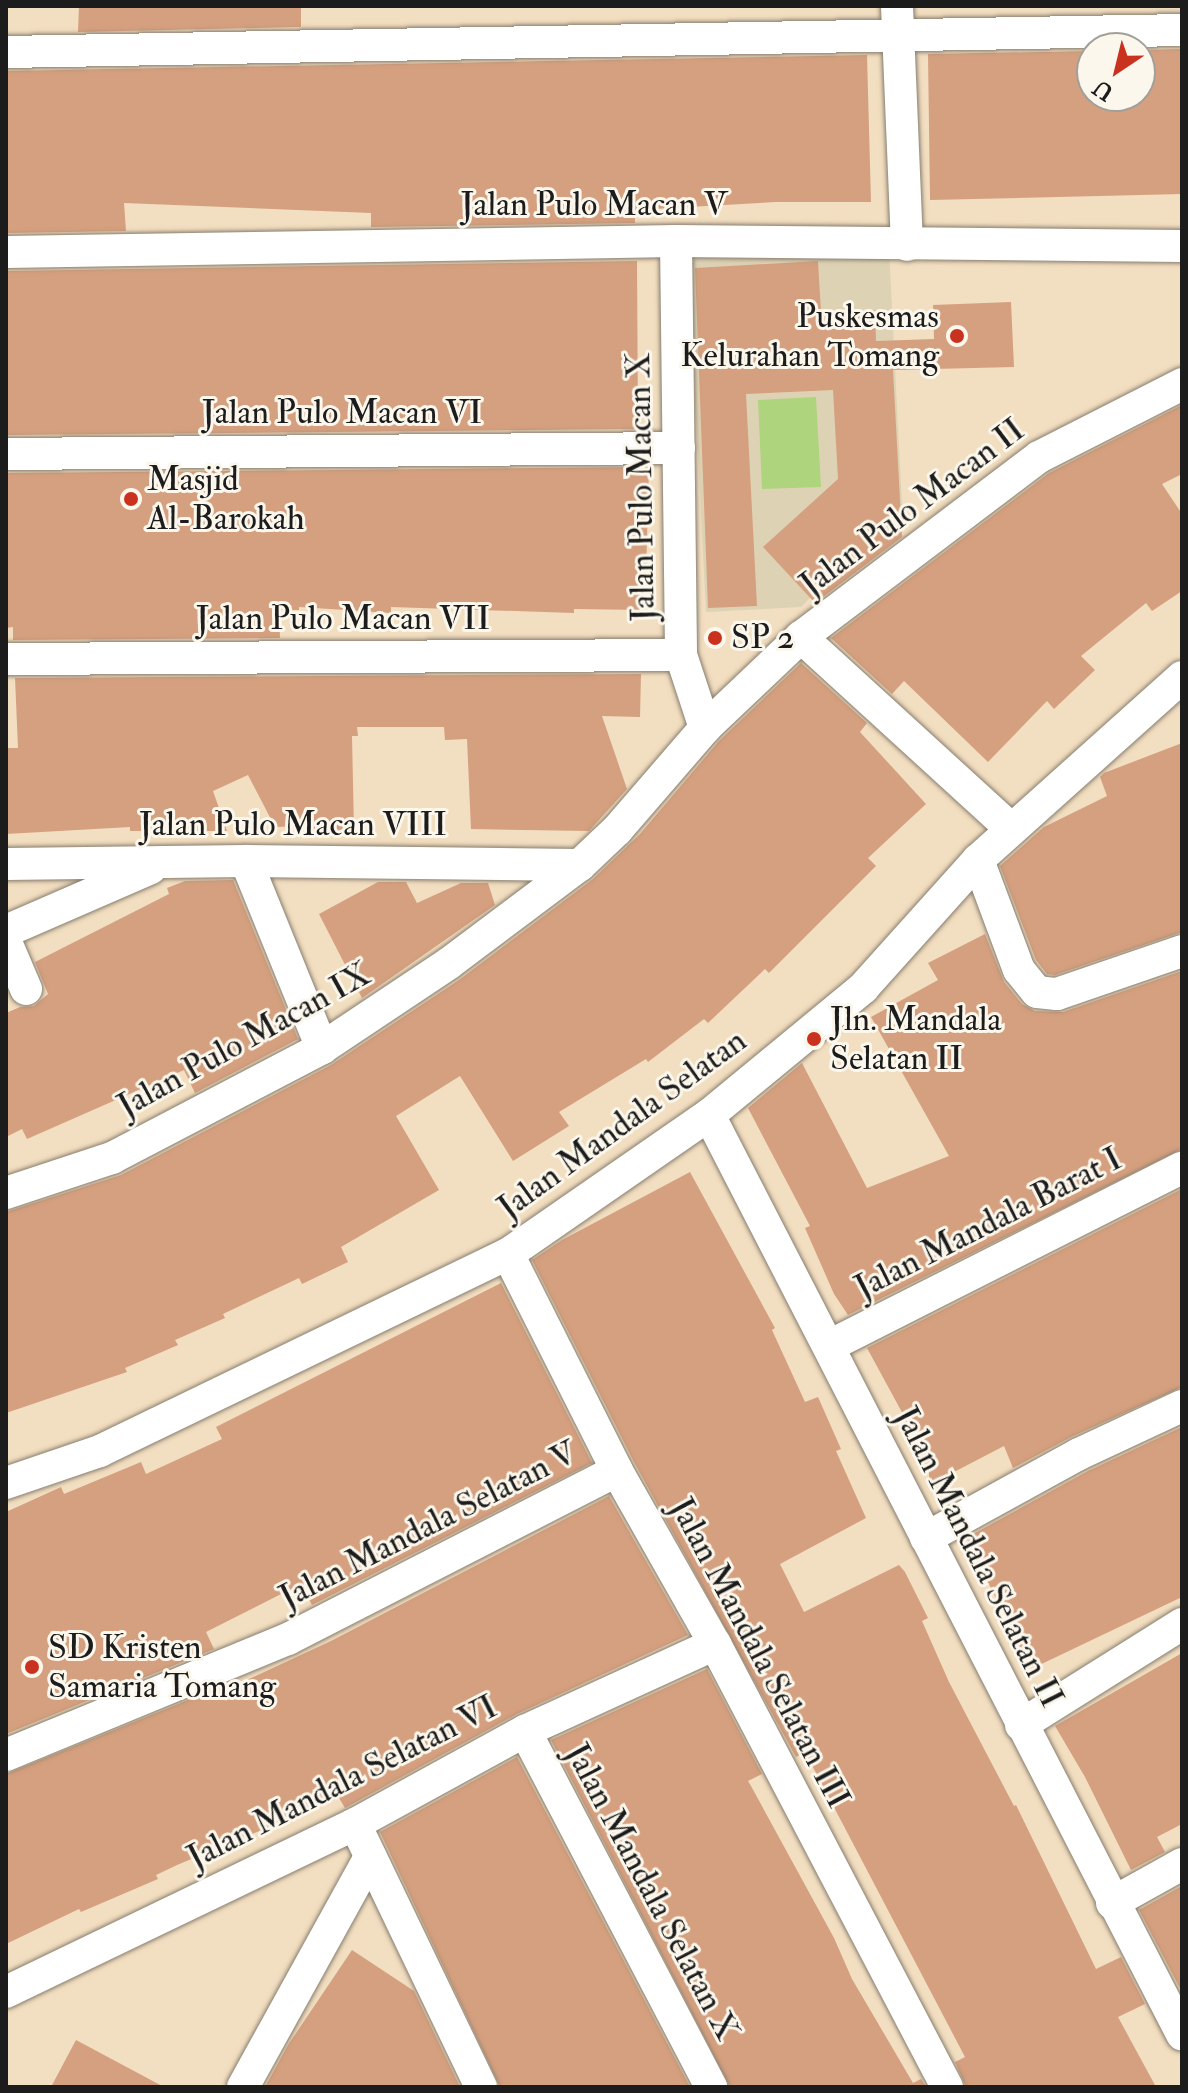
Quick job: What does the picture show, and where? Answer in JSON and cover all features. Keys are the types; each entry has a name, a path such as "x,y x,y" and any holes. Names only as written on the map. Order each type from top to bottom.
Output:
{"street":[{"path":"898,20 907,245"},
{"path":"6,52 898,20 1182,30"},
{"name":"Jalan Pulo Macan V","path":"6,252 676,241 1182,246"},
{"name":"Jalan Pulo Macan X","path":"676,241 681,655 705,728"},
{"name":"Jalan Pulo Macan II","path":"580,865 617,830 705,728 801,637 1039,457 1182,384"},
{"name":"Jalan Pulo Macan VI","path":"6,454 679,448"},
{"path":"801,637 1011,829"},
{"name":"Jalan Pulo Macan VII","path":"6,659 681,655"},
{"name":"Jalan Mandala Selatan","path":"6,1483 100,1451 508,1254 709,1115 863,988 978,860 1182,677"},
{"path":"978,860 1019,970 1037,992 1057,994 1182,951"},
{"path":"246,861 322,1048"},
{"name":"Jalan Pulo Macan VIII","path":"6,864 246,861 580,865"},
{"path":"6,931 165,862"},
{"name":"Jalan Pulo Macan IX","path":"6,1193 112,1158 322,1048 448,964 580,865"},
{"path":"6,942 26,989"},
{"name":"Jalan Mandala Selatan II","path":"709,1115 1182,2034"},
{"name":"Jalan Mandala Barat I","path":"829,1346 1182,1168"},
{"name":"Jalan Mandala Selatan III","path":"508,1254 617,1471 715,1644 947,2087"},
{"path":"926,1538 1079,1454 1182,1406"},
{"name":"Jalan Mandala Selatan V","path":"6,1755 288,1639 617,1471"},
{"path":"1021,1725 1182,1624"},
{"name":"Jalan Mandala Selatan VI","path":"6,1992 355,1824 525,1731 715,1644"},
{"name":"Jalan Mandala Selatan X","path":"525,1731 711,2087"},
{"path":"355,1824 481,2087"},
{"path":"243,2087 370,1857"},
{"path":"1112,1903 1182,1864"}],"shaded area":[{"path":"889,249 902,505 801,607 706,612 688,258"}],"green space":[{"path":"816,397 821,487 762,489 758,400"}],"building":[{"path":"79,6 301,6 301,27 78,32"},
{"path":"1182,49 1182,194 930,200 928,54 1076,51 1076,112 1156,112 1156,50"},
{"path":"867,55 871,202 776,202 635,210 635,223 371,227 371,213 124,203 126,231 6,233 6,71"},
{"path":"637,261 638,429 6,435 6,271"},
{"path":"818,261 821,312 875,310 876,341 934,339 933,305 1011,302 1014,367 893,370 902,537 815,603 763,547 838,479 833,390 746,394 757,606 708,608 695,268"},
{"path":"1182,405 1182,474 1162,484 1182,514 1182,591 1152,611 1146,603 1081,656 1095,670 1054,709 1047,701 988,762 904,681 892,694 831,638 1049,473"},
{"path":"649,467 645,610 574,609 574,613 391,607 391,613 299,607 299,610 279,610 280,638 13,640 13,627 6,628 6,473"},
{"path":"801,663 867,723 860,732 926,804 868,858 876,866 769,973 765,969 708,1023 704,1019 648,1062 646,1059 559,1112 569,1126 513,1161 460,1076 396,1116 439,1190 341,1247 348,1262 302,1284 299,1278 223,1314 225,1318 175,1340 178,1345 125,1368 127,1372 6,1413 6,1212 121,1175 331,1065 459,980 593,879 640,834 719,741"},
{"path":"641,674 640,717 602,716 627,789 589,831 471,829 467,739 445,740 444,727 357,727 358,736 352,736 354,831 306,831 306,826 275,827 248,775 213,791 227,831 130,831 130,827 6,834 8,748 18,748 15,678"},
{"path":"1182,743 1182,932 1055,975 1047,974 1036,960 1000,866 1044,827 1107,796 1100,777 1104,773"},
{"path":"233,880 298,1039 195,1093 184,1070 27,1139 22,1129 6,1137 6,1013 20,1007 34,1006 48,994 35,962 169,894 167,888 185,881"},
{"path":"378,882 406,882 417,903 461,883 488,883 495,905 362,998 319,914"},
{"path":"985,934 1004,982 1022,1004 1035,1011 1063,1012 1182,971 1182,1149 848,1315 834,1294 805,1228 810,1226 748,1108 802,1063 867,1188 949,1156 871,1017 938,980 928,963"},
{"path":"690,1172 775,1328 772,1330 805,1402 818,1397 841,1449 836,1451 866,1518 780,1564 804,1612 899,1565 905,1572 928,1618 922,1621 949,1682 1016,1805 1096,1969 1121,1957 1145,2004 1118,2017 1156,2087 966,2087 955,2062 965,2057 805,1752 796,1757 634,1462 532,1260 562,1240"},
{"path":"1182,1189 1182,1387 1071,1437 1013,1468 1004,1446 929,1485 929,1471 900,1418 904,1416 867,1348"},
{"path":"501,1283 592,1463 312,1605 303,1589 297,1591 295,1587 206,1632 214,1649 6,1734 6,1512 61,1487 64,1494 141,1462 146,1474 222,1439 216,1427"},
{"path":"1182,1427 1182,1597 1031,1669 966,1538 1088,1471"},
{"path":"609,1496 688,1635 517,1714 345,1808 339,1798 177,1865 156,1875 158,1879 81,1912 79,1909 6,1944 6,1774 230,1683 232,1687 331,1641"},
{"path":"1182,1653 1182,1824 1157,1837 1165,1852 1131,1870 1085,1777 1055,1726"},
{"path":"707,1669 762,1774 748,1781 834,1938 852,1979 913,2083 921,2079 926,2087 730,2087 551,1740"},
{"path":"517,1757 690,2087 500,2087 380,1832"},
{"path":"1182,1886 1182,1992 1139,1910"},
{"path":"352,1950 414,1991 460,2087 265,2087 288,2045"},
{"path":"76,2040 164,2087 51,2087"}],"place":[{"name":"Puskesmas Kelurahan Tomang","path":"957,336"},
{"name":"Masjid Al-Barokah","path":"131,499"},
{"name":"SP 2","path":"715,638"},
{"name":"Jln. Mandala Selatan II","path":"814,1039"},
{"name":"SD Kristen Samaria Tomang","path":"32,1667"}]}
